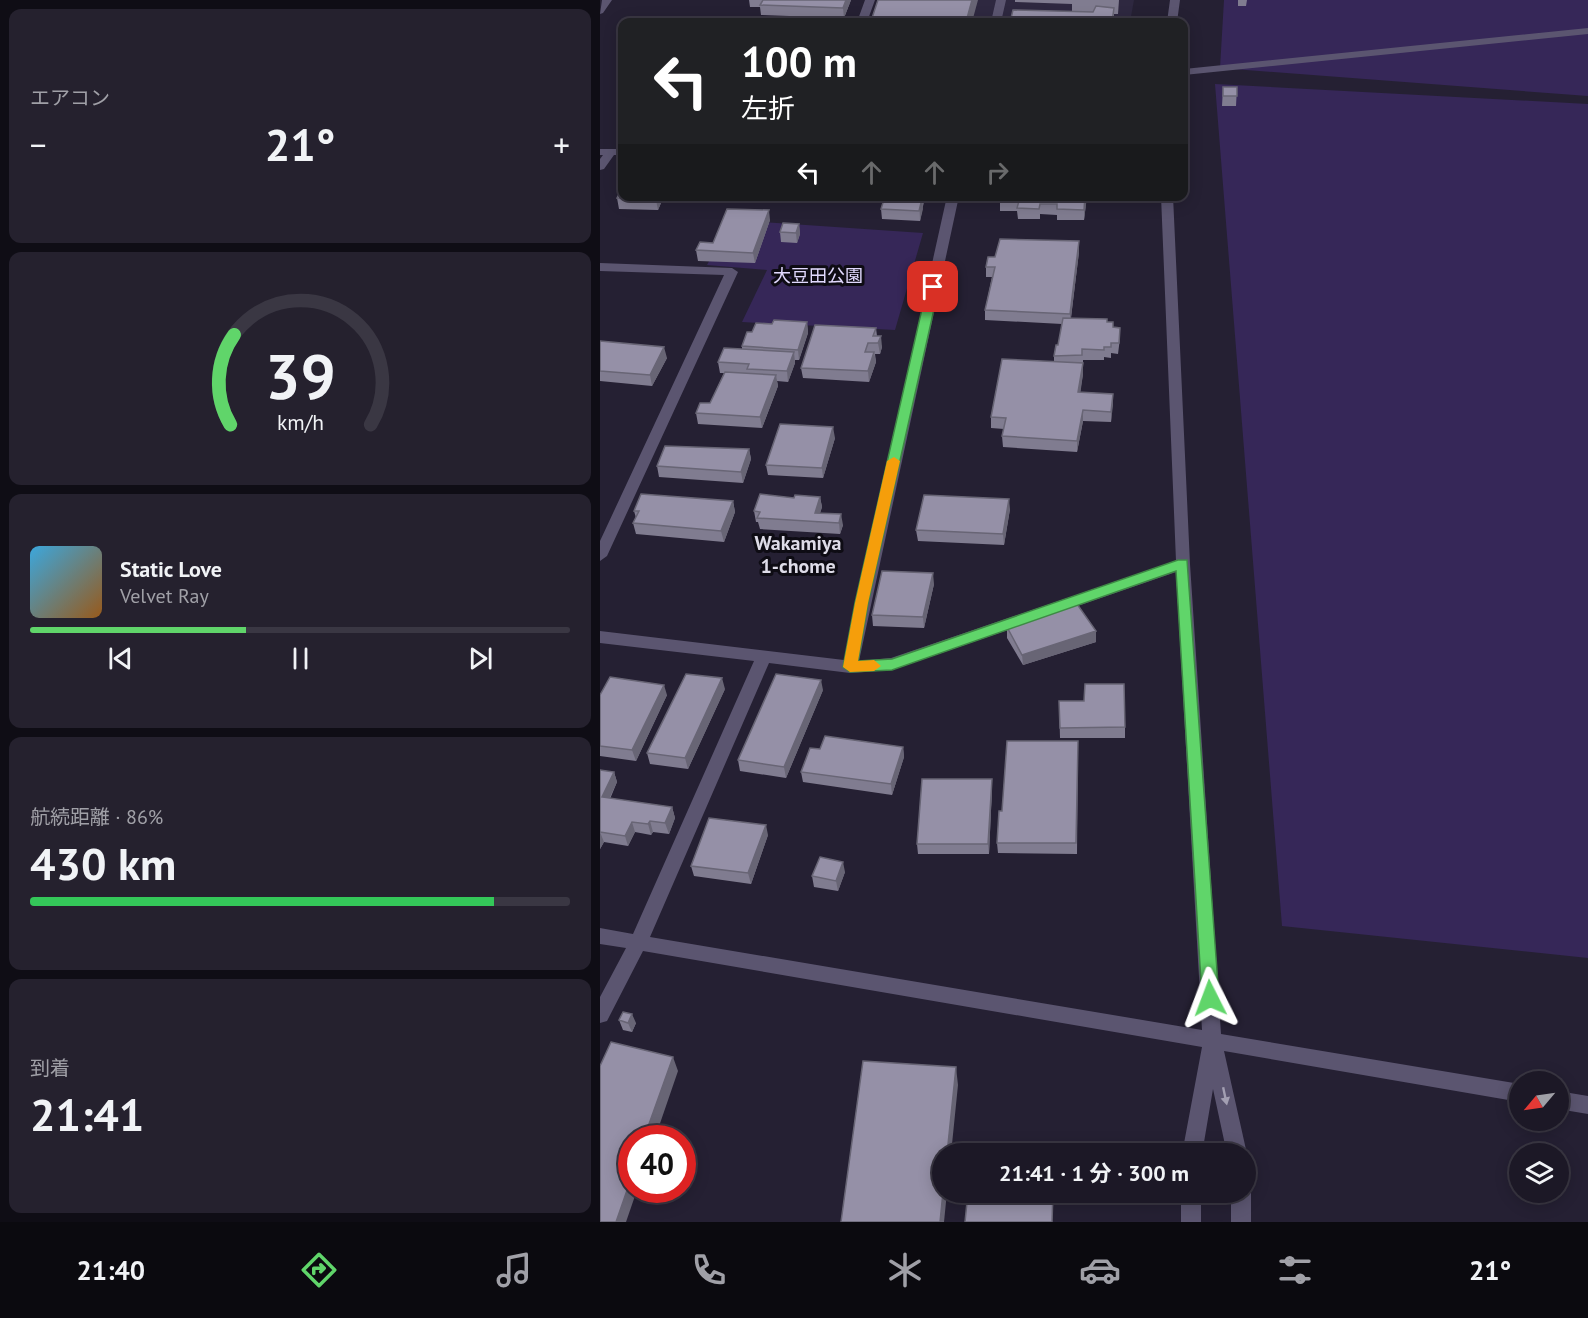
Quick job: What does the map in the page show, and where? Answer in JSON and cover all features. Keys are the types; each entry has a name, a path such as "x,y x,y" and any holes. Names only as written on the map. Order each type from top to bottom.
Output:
{"street":[{"path":"600,11 607,0"},
{"path":"863,18 870,0"},
{"path":"997,18 1001,0"},
{"path":"1173,18 1175,0"},
{"path":"1188,72 1588,31"},
{"path":"600,167 611,152"},
{"path":"850,667 862,603 952,201"},
{"path":"1167,201 1183,564 1212,1039 1235,1143"},
{"path":"600,267 732,272 600,556"},
{"path":"600,637 850,667 892,664 1183,564"},
{"path":"600,1015 638,943 764,657"},
{"path":"600,936 1509,1091"},
{"path":"1194,1143 1212,1039"},
{"path":"1569,1102 1588,1105"},
{"path":"1191,1203 1191,1222"},
{"path":"1241,1203 1241,1222"}],"shaded area":[{"path":"881,0 1134,0 1131,18 874,18"}],"green space":[{"path":"1224,0 1588,0 1588,96 1220,68"},
{"path":"1215,84 1588,104 1588,958 1282,926"},
{"name":"大豆田公園","path":"731,220 923,233 895,330 742,322 767,270 707,265"}],"building":[{"path":"763,0 846,0 843,8 760,5"},
{"path":"878,0 972,0 967,18 872,18"},
{"path":"1096,6 1114,8 1113,18 1011,18 1013,10 1093,12"},
{"path":"1223,87 1237,87 1237,96 1223,96"},
{"path":"883,201 922,201 919,211 881,209"},
{"path":"1019,201 1085,201 1084,210 1057,209 1057,204 1040,204 1039,209 1017,208"},
{"path":"727,209 769,210 753,253 696,250 700,242 713,243"},
{"path":"783,223 799,224 796,233 780,232"},
{"path":"1000,239 1079,241 1070,314 985,310 995,267 986,267 988,257 995,257"},
{"path":"1063,318 1107,319 1107,322 1113,322 1113,327 1120,328 1119,343 1111,343 1111,347 1104,347 1104,350 1082,349 1082,355 1054,356"},
{"path":"774,320 807,322 798,350 742,346 747,332 752,332 756,323 772,324"},
{"path":"815,325 876,328 873,336 881,336 878,343 868,343 865,352 874,352 868,371 801,368"},
{"path":"600,341 664,347 650,375 600,371"},
{"path":"724,348 794,352 787,371 747,369 749,364 718,362"},
{"path":"1002,359 1083,363 1078,392 1113,394 1111,412 1083,410 1077,441 1002,436 1006,418 991,417"},
{"path":"725,372 776,375 760,417 696,413 700,403 710,403"},
{"path":"780,424 833,427 822,468 766,465"},
{"path":"665,446 749,449 741,472 657,466"},
{"path":"641,494 733,501 721,531 633,523 639,511 634,511"},
{"path":"760,494 794,498 795,495 820,497 815,513 841,514 839,523 757,518 760,512 754,511"},
{"path":"924,495 1009,499 1003,534 916,530"},
{"path":"882,571 933,573 923,617 872,615"},
{"path":"1077,604 1096,631 1022,655 1007,627"},
{"path":"686,674 722,678 685,758 647,753"},
{"path":"776,674 821,680 784,767 738,760"},
{"path":"610,677 664,685 632,750 600,746 600,695"},
{"path":"1085,684 1124,684 1125,727 1060,728 1059,701 1084,701"},
{"path":"825,736 903,747 891,784 801,772 810,748 820,749"},
{"path":"1007,741 1078,741 1076,843 997,843 999,811 1002,811"},
{"path":"600,770 614,772 602,797 672,807 665,823 632,822 625,836 600,832"},
{"path":"922,779 992,779 988,844 917,844"},
{"path":"709,818 766,825 748,873 691,866"},
{"path":"820,857 843,862 836,881 812,876"},
{"path":"623,1012 632,1014 628,1023 619,1020"},
{"path":"611,1042 673,1057 649,1125 618,1125 618,1203 623,1203 616,1222 600,1222 600,1066"},
{"path":"863,1061 956,1067 948,1143 932,1143 932,1203 942,1203 940,1222 841,1222"},
{"path":"967,1203 1053,1203 1052,1222 965,1222"}],"slow traffic":[{"path":"874,666 850,667 894,461"}],"district":[{"name":"Wakamiya 1-chome","path":"798,554"}],"route":[{"path":"933,287 862,603 850,667 892,664 1183,564 1208,936 1210,998"}]}
